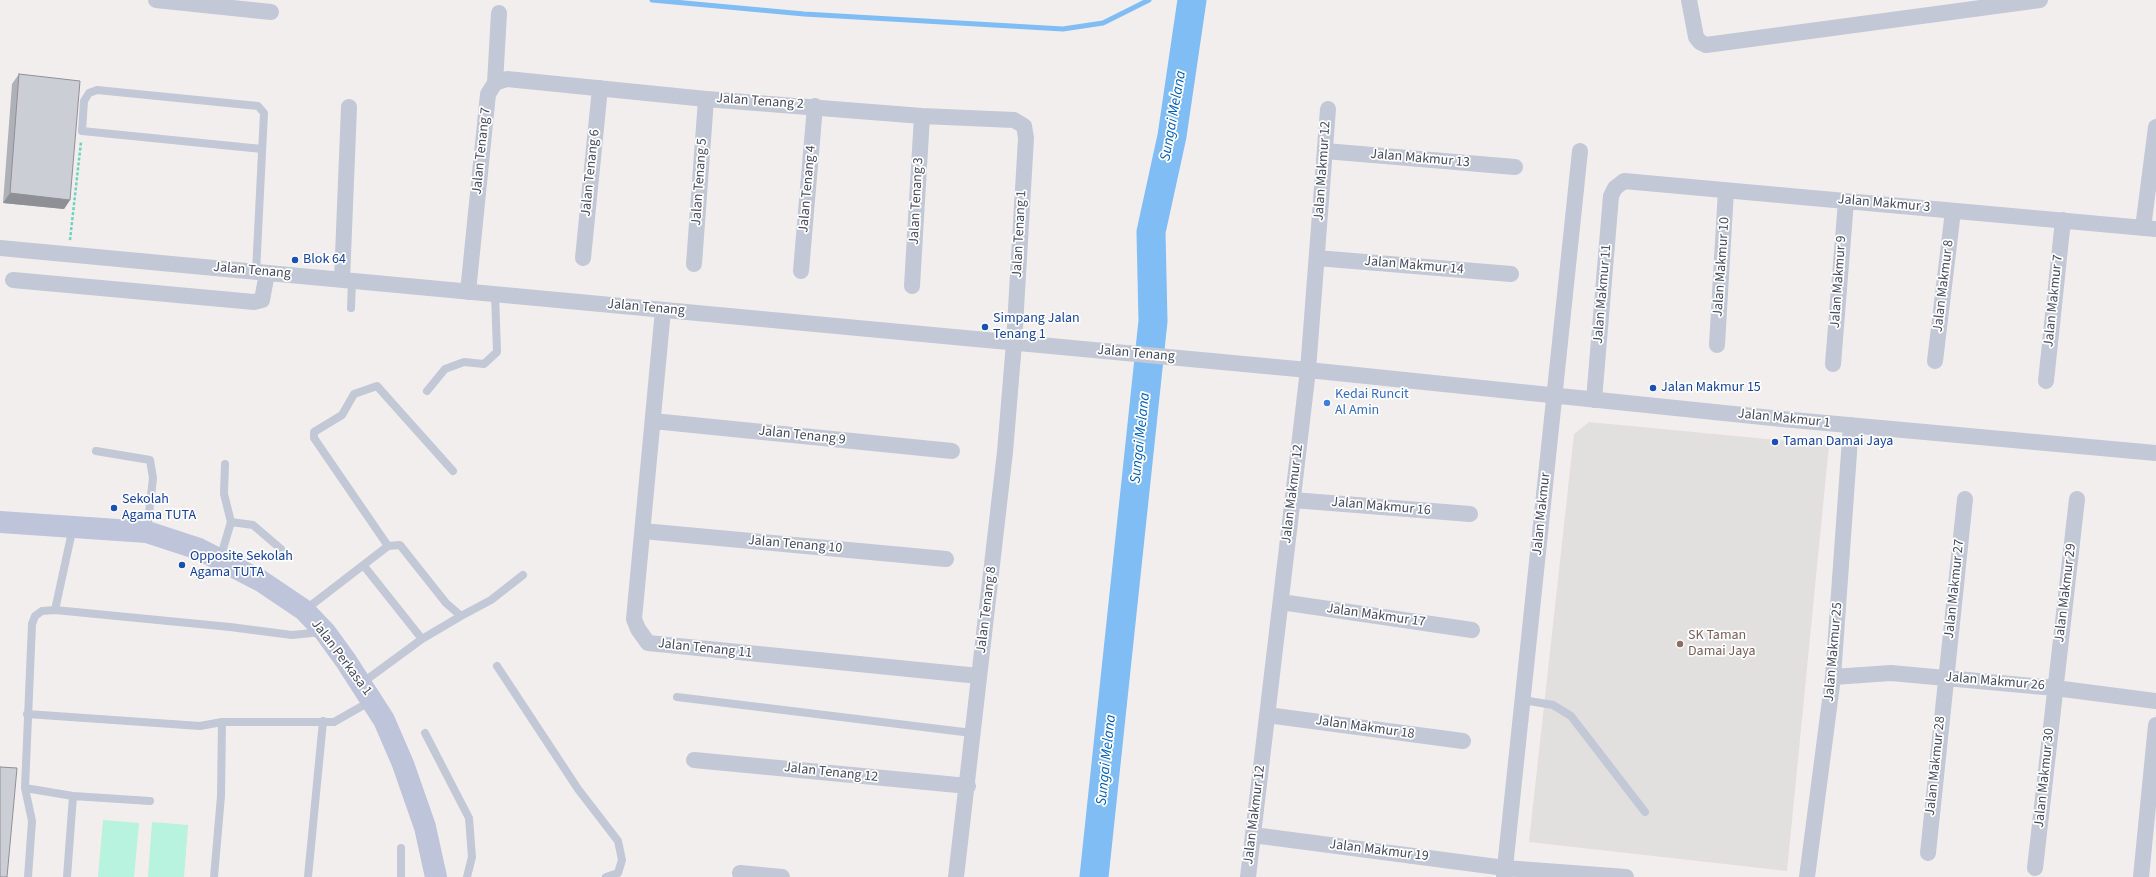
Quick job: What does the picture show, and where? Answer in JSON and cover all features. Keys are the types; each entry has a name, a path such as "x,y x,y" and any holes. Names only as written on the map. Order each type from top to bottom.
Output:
{"street":[{"path":"156,0 271,12"},
{"path":"1689,0 1696,37 1700,42 1706,45 2030,1"},
{"name":"Jalan Tenang 7","path":"468,292 488,94 495,82 499,12"},
{"name":"Jalan Tenang 2","path":"495,82 507,79 706,99 815,106 922,116 1014,120 1024,126"},
{"name":"Jalan Tenang 6","path":"583,258 600,88"},
{"name":"Jalan Tenang 5","path":"694,264 706,99"},
{"name":"Jalan Tenang 4","path":"801,271 815,106"},
{"path":"347,280 349,107"},
{"name":"Jalan Makmur 12","path":"1248,877 1293,500 1300,370 1317,258 1328,109"},
{"name":"Jalan Tenang 3","path":"912,286 922,116"},
{"name":"Jalan Tenang 1","path":"1014,343 1026,138 1024,126"},
{"path":"2150,228 2156,127"},
{"name":"Jalan Makmur 13","path":"1325,151 1515,167"},
{"name":"Jalan Makmur","path":"1505,872 1580,151"},
{"name":"Jalan Makmur 3","path":"1615,188 1624,181 2150,228"},
{"name":"Jalan Makmur 11","path":"1594,400 1611,196 1615,188"},
{"name":"Jalan Makmur 10","path":"1717,344 1726,190"},
{"name":"Jalan Makmur 9","path":"1833,364 1846,201"},
{"name":"Jalan Makmur 8","path":"1935,361 1953,211"},
{"name":"Jalan Makmur 7","path":"2046,381 2062,220"},
{"name":"Jalan Tenang","path":"0,248 1300,370"},
{"name":"Jalan Makmur 14","path":"1317,258 1511,274"},
{"path":"13,280 254,302 262,300 262,272"},
{"name":"Jalan Tenang 11","path":"663,310 634,618 638,629 648,643 979,676"},
{"name":"Jalan Tenang 8","path":"956,877 968,786 972,733 995,546 1014,343"},
{"path":"1300,370 1555,396"},
{"name":"Jalan Makmur 1","path":"1555,396 2156,453"},
{"name":"Jalan Tenang 9","path":"653,421 952,451"},
{"name":"Jalan Makmur 25","path":"1807,877 1834,677 1851,425"},
{"name":"Jalan Makmur 27","path":"1945,678 1965,499"},
{"name":"Jalan Makmur 29","path":"2056,688 2078,499"},
{"name":"Jalan Makmur 16","path":"1293,500 1470,514"},
{"name":"Jalan Perkasa 1","path":"0,522 147,532 199,549 261,581 304,610 325,632 367,692 384,720 403,764 425,827 436,877"},
{"name":"Jalan Tenang 10","path":"643,531 946,559"},
{"name":"Jalan Makmur 17","path":"1280,602 1472,630"},
{"name":"Jalan Makmur 26","path":"1834,677 1891,673 2056,688 2156,702"},
{"name":"Jalan Makmur 28","path":"1928,853 1945,678"},
{"name":"Jalan Makmur 30","path":"2035,868 2056,688"},
{"name":"Jalan Makmur 18","path":"1267,715 1463,741"},
{"path":"2140,877 2156,725"},
{"name":"Jalan Tenang 12","path":"694,760 968,786"},
{"name":"Jalan Makmur 19","path":"1253,835 1505,872 1626,877"},
{"path":"740,873 782,877"}],"lane":[{"path":"262,149 82,131 84,101 89,93 97,90 258,106 264,113 262,149 262,272"},
{"path":"347,280 351,308"},
{"path":"427,391 445,369 464,362 484,364 497,352 495,294"},
{"path":"388,546 314,438 314,432 342,415 354,394 377,386 453,470"},
{"path":"96,451 150,460 153,478 147,532"},
{"path":"220,560 231,522 224,494 225,464"},
{"path":"231,522 253,525 281,549"},
{"path":"56,610 73,526"},
{"path":"304,610 364,566 388,546 400,546 446,603 461,616"},
{"path":"364,566 422,639"},
{"path":"27,714 200,726 222,722 334,722 422,639 491,600 524,575"},
{"path":"28,877 32,821 25,788 32,624 35,616 42,611 56,610 230,627 292,635 325,632"},
{"path":"497,666 578,789 618,841 622,860 618,873 606,877"},
{"path":"677,698 972,733"},
{"path":"1523,700 1553,705 1571,716 1645,812"},
{"path":"308,877 323,721"},
{"path":"214,877 220,796 222,722"},
{"path":"425,733 470,818 472,857 467,877"},
{"path":"25,788 73,796 150,801"},
{"path":"67,877 73,796"},
{"path":"401,848 401,877"}],"path":[{"path":"68,254 82,131"}],"shaded area":[{"name":"SK Taman Damai Jaya","path":"1589,422 1829,445 1787,871 1529,842 1574,434"}],"green space":[{"path":"103,820 139,823 134,877 98,877"},
{"path":"152,822 188,825 184,877 148,877"}],"building":[{"path":"19,74 80,81 70,200 10,193"},
{"path":"0,767 17,768 7,877 0,877"}],"waterway":[{"path":"652,0 804,14 1063,29 1103,23 1149,0"},
{"name":"Sungai Melana","path":"1094,877 1153,321 1151,232 1172,136 1192,0"}],"place":[{"name":"Blok 64","path":"295,260"},
{"name":"Simpang Jalan Tenang 1","path":"985,327"},
{"name":"Jalan Makmur 15","path":"1653,388"},
{"name":"Kedai Runcit Al Amin","path":"1327,403"},
{"name":"Taman Damai Jaya","path":"1775,442"},
{"name":"Sekolah Agama TUTA","path":"114,508"},
{"name":"Opposite Sekolah Agama TUTA","path":"182,565"},
{"name":"SK Taman Damai Jaya","path":"1680,644"}]}
